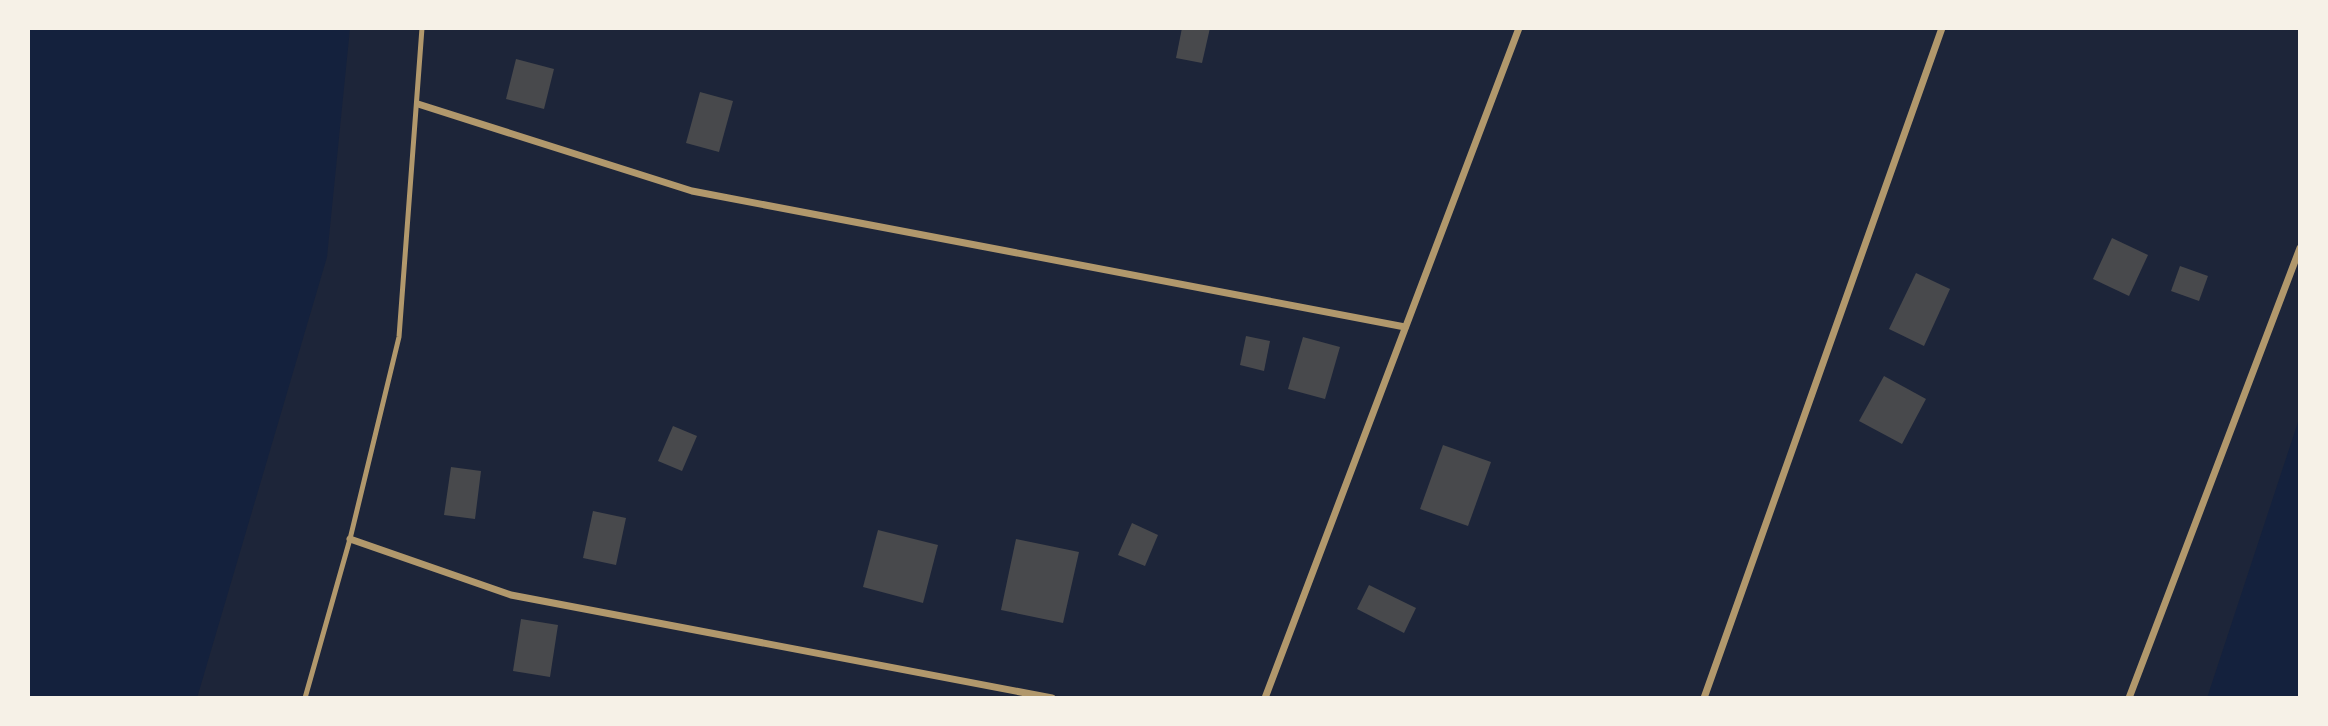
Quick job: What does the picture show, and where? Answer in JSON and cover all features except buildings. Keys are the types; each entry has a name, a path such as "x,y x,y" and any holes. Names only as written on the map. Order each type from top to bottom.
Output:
{"street":[{"path":"1265,698 1519,28"},
{"path":"1704,698 1942,28"},
{"path":"418,104 692,191 1405,327"},
{"path":"2129,698 2300,247"},
{"path":"350,539 511,595 1052,698"}],"lane":[{"path":"305,698 350,539 399,337 422,28"}],"shaded area":[{"path":"350,28 2300,28 2300,416 2207,698 197,698 327,257"}]}
